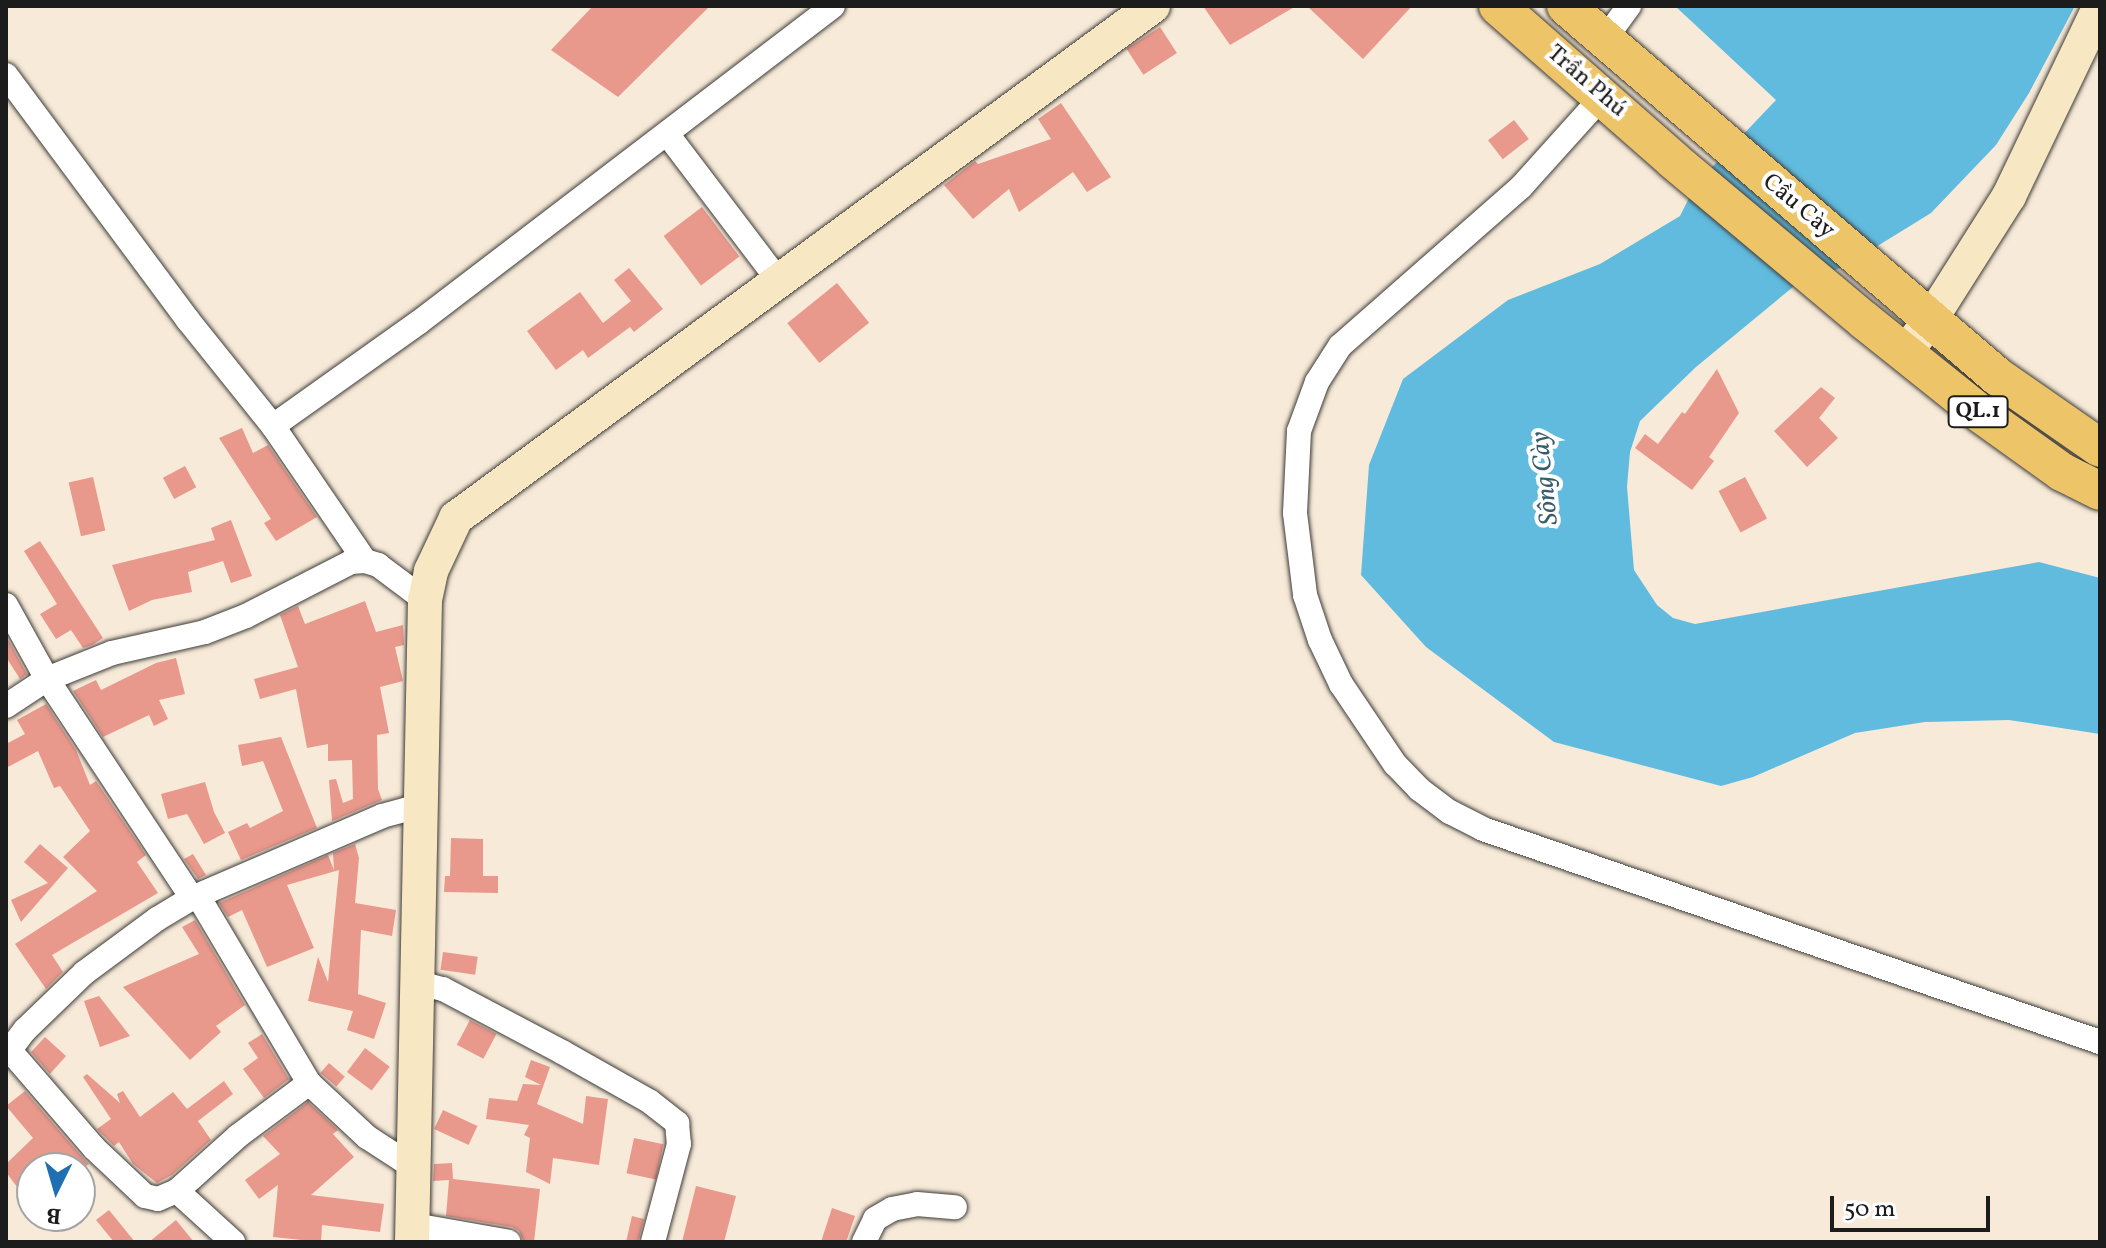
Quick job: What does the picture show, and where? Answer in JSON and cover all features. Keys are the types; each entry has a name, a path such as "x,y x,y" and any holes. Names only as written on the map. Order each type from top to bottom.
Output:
{"main road":[{"name":"Trần Phú","path":"1498,6 1673,160"},
{"name":"Trần Phú","path":"1566,6 1701,126"},
{"name":"Cầu Cày","path":"1701,126 1931,319"},
{"name":"Cầu Cày","path":"1673,160 1905,353"},
{"name":"QL.1","path":"1931,319 1998,377 2100,448"},
{"name":"QL.1","path":"1905,353 1981,414 2062,472 2100,491"}],"street":[{"path":"273,426 418,323 833,6"},
{"path":"509,1242 412,1234 425,600 431,571 456,518 1153,6"},
{"path":"1605,39 1629,6"},
{"path":"1905,353 1931,319 2009,196 2100,6"},
{"path":"6,75 188,320 273,426 365,561"},
{"path":"1603,96 1521,187 1340,346 1317,382 1299,431 1295,513 1305,595 1320,640 1341,684 1368,727 1403,773 1450,812 1483,829 2100,1042"},
{"path":"668,135 779,281"},
{"path":"6,706 47,679 112,653 205,632 300,592 351,562 365,561 378,565 425,600"},
{"path":"6,605 47,679 195,897 309,1083 367,1137 413,1167"},
{"path":"309,1083 238,1136 177,1191 158,1199 145,1196 131,1185 7,1050 84,973 157,919 195,897 382,816 419,806"},
{"path":"416,982 443,989 562,1052 649,1101 677,1123 679,1144 653,1242"},
{"path":"177,1191 233,1242"},
{"path":"864,1242 875,1219 892,1209 917,1204 955,1207"}],"water":[{"name":"Sông Cày","path":"1675,6 2075,6 2029,93 1996,145 1931,213 1845,266 1793,287 1696,367 1640,421 1630,452 1627,487 1634,570 1657,605 1673,618 1695,624 2039,562 2100,578 2100,734 2009,720 1925,722 1855,733 1753,777 1721,786 1554,742 1426,647 1361,575 1369,465 1403,379 1508,300 1600,264 1680,216 1696,184 1776,100"}],"building":[{"path":"593,6 710,6 618,97 551,50"},
{"path":"1203,6 1296,6 1230,45"},
{"path":"1307,6 1412,6 1363,59"},
{"path":"1160,27 1177,53 1143,75 1126,49"},
{"path":"1061,103 1111,177 1087,192 1073,172 1019,212 1009,189 973,219 944,185 975,161 978,164 1051,139 1038,119"},
{"path":"1514,120 1529,139 1503,159 1488,140"},
{"path":"702,207 739,257 701,285 664,236"},
{"path":"629,268 663,309 634,332 630,327 588,358 583,350 556,370 527,331 580,292 603,323 631,301 614,280"},
{"path":"837,283 869,323 819,363 787,323"},
{"path":"1717,369 1739,413 1709,457 1714,461 1692,490 1635,448 1645,434 1658,444 1682,412 1685,414"},
{"path":"1821,387 1835,398 1819,418 1838,438 1807,467 1774,431"},
{"path":"242,428 253,453 268,445 317,517 276,541 264,523 271,519 219,438"},
{"path":"185,466 196,487 174,499 163,478"},
{"path":"93,477 105,531 81,536 69,483"},
{"path":"1745,477 1767,518 1741,533 1719,491"},
{"path":"231,520 252,576 231,583 223,561 188,572 192,592 152,600 129,611 112,565 215,540 211,528"},
{"path":"40,541 103,638 92,645 83,648 71,630 56,639 40,614 57,604 24,551"},
{"path":"365,601 376,632 403,625 404,645 395,647 403,681 380,687 389,733 377,735 378,789 382,800 332,821 329,780 336,779 343,803 353,799 352,760 328,761 328,744 307,748 296,689 260,699 254,679 298,667 280,615 298,606 305,624"},
{"path":"6,636 27,674 20,679 6,657"},
{"path":"176,658 185,694 159,700 168,719 154,726 149,715 103,737 73,691 96,680 101,690 156,663"},
{"path":"46,704 76,750 90,785 96,781 146,855 137,862 158,893 52,955 63,972 46,989 15,944 97,891 63,857 90,831 60,786 54,788 38,751 6,768 6,744 25,734 17,720"},
{"path":"281,737 317,828 241,860 228,832 247,823 250,828 283,811 263,761 242,766 238,745"},
{"path":"205,782 214,812 225,833 204,844 187,814 168,819 161,794"},
{"path":"451,838 483,839 483,876 498,876 498,893 444,892 445,876 450,876"},
{"path":"40,844 68,868 21,922 11,900 48,883 24,862"},
{"path":"355,844 359,858 355,903 396,910 392,936 361,930 358,994 386,1003 374,1039 347,1030 353,1011 308,1001 318,957 328,982 339,870 287,885 314,948 267,967 242,910 228,917 219,903 328,855 334,870 333,853"},
{"path":"193,854 206,875 198,879 184,859"},
{"path":"195,920 245,1005 216,1026 221,1032 190,1060 123,987 199,954 182,927"},
{"path":"443,952 478,957 475,975 440,970"},
{"path":"99,996 130,1036 100,1047 84,1001"},
{"path":"470,1020 496,1034 483,1059 457,1045"},
{"path":"262,1034 289,1079 264,1098 243,1069 258,1058 248,1043"},
{"path":"45,1037 66,1056 50,1074 31,1052"},
{"path":"365,1048 390,1067 372,1091 347,1072"},
{"path":"531,1060 550,1067 537,1104 583,1124 586,1096 608,1099 599,1165 553,1158 550,1184 526,1172 530,1138 524,1135 529,1125 486,1119 489,1098 517,1101 523,1084 541,1085 525,1077"},
{"path":"329,1063 345,1077 336,1087 320,1073"},
{"path":"87,1074 120,1103 117,1094 123,1091 140,1117 173,1092 187,1109 224,1081 233,1094 198,1121 211,1140 172,1175 157,1183 133,1164 119,1142 114,1146 97,1129 111,1119 83,1077"},
{"path":"25,1091 78,1152 18,1152 33,1138 6,1106"},
{"path":"308,1102 338,1130 333,1134 354,1157 311,1195 384,1204 380,1232 322,1225 321,1242 273,1237 278,1185 259,1199 245,1180 280,1154 263,1136"},
{"path":"443,1110 477,1126 469,1145 434,1129"},
{"path":"634,1138 663,1144 656,1179 627,1173"},
{"path":"16,1154 16,1186 6,1172 6,1164"},
{"path":"452,1163 453,1179 540,1189 534,1242 524,1242 519,1231 512,1227 446,1216 449,1180 433,1181 434,1164"},
{"path":"696,1186 736,1196 724,1242 682,1242"},
{"path":"832,1208 855,1216 846,1242 821,1242"},
{"path":"109,1210 135,1242 114,1242 96,1220"},
{"path":"632,1216 644,1219 638,1242 626,1242"},
{"path":"176,1220 194,1242 149,1242"}]}
